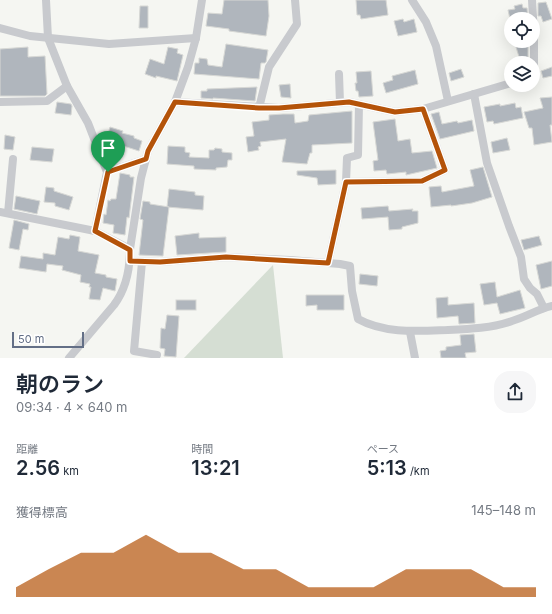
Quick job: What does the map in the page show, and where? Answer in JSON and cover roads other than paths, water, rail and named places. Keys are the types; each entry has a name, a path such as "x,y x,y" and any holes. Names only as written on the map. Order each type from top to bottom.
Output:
{"street":[{"path":"46,0 48,38 67,86 88,123 108,172 95,231"},
{"path":"69,358 120,297 126,281 141,178 148,151 175,102 188,67 196,38 202,0"},
{"path":"259,108 269,67 297,24 295,0"},
{"path":"412,0 426,22 436,46 448,101"},
{"path":"532,0 534,56"},
{"path":"0,28 30,36 108,44 196,38"},
{"path":"339,74 340,103"},
{"path":"175,102 259,108 279,108 349,102 395,112 423,109 504,85"},
{"path":"0,102 47,101 67,86"},
{"path":"130,261 160,262 226,257 328,263 350,266 352,290 358,319 368,324 410,332 483,327 512,321 548,307 530,288 524,279 521,257 488,164 474,94"},
{"path":"328,263 346,182 347,158 358,155 359,104"},
{"path":"346,182 422,181 445,170 423,109"},
{"path":"13,158 4,213 95,231 130,250"},
{"path":"108,172 146,159"},
{"path":"142,262 134,351 157,355"},
{"path":"410,332 416,358"}]}
